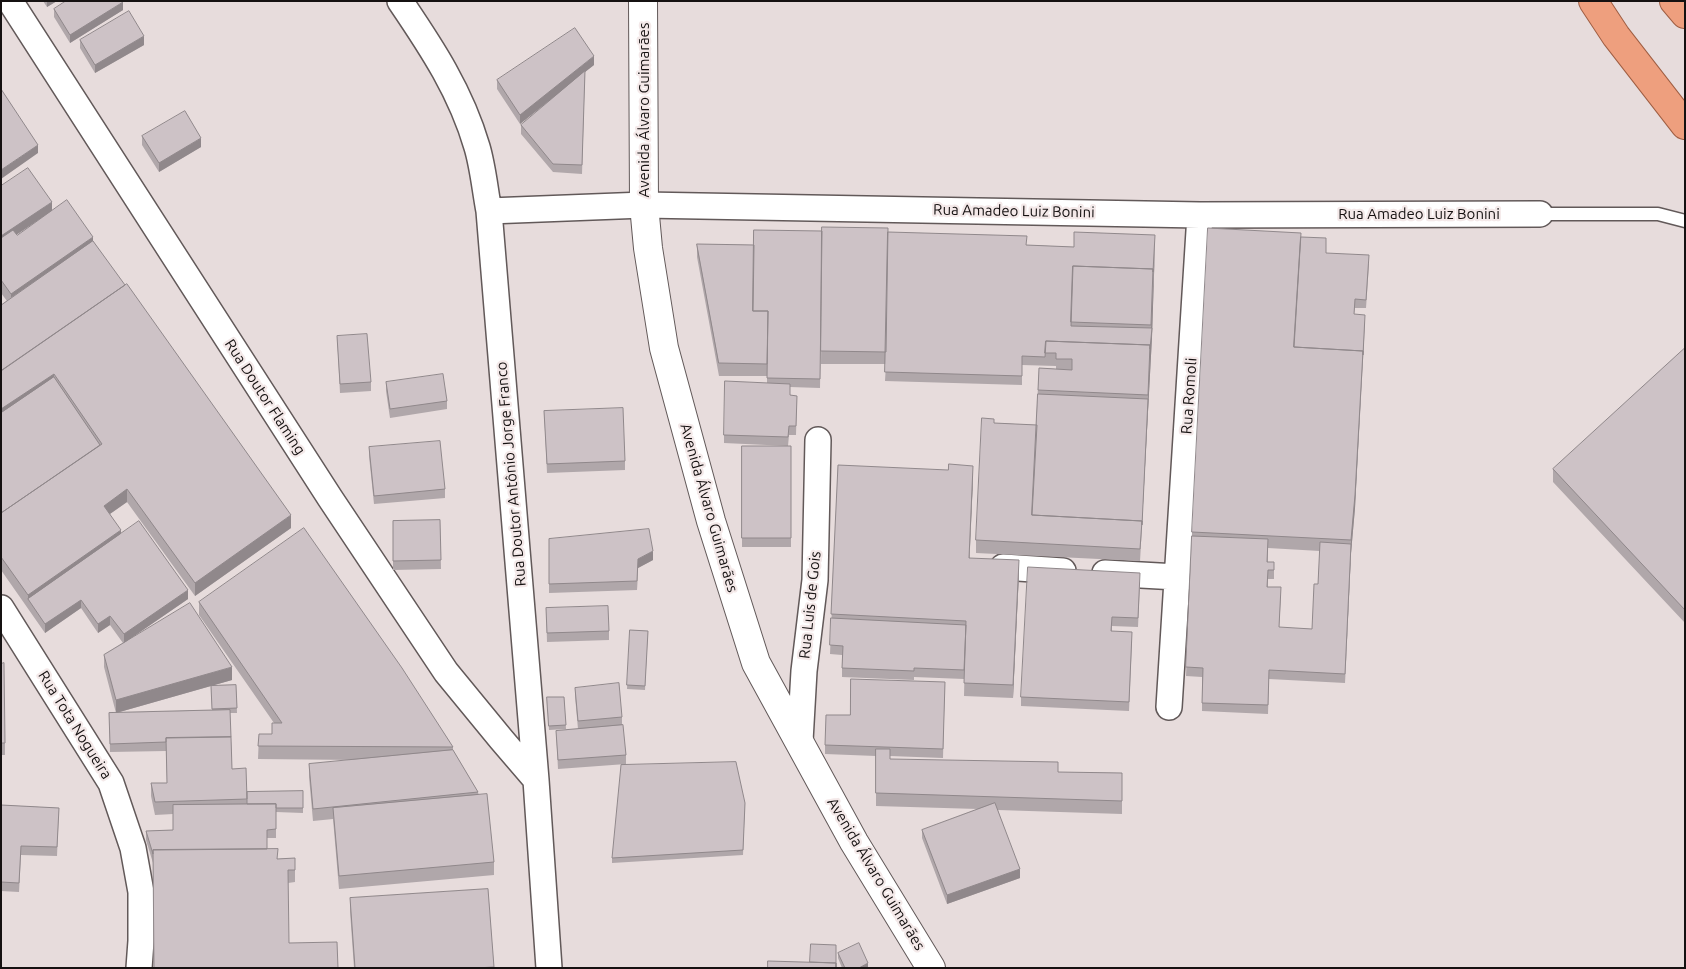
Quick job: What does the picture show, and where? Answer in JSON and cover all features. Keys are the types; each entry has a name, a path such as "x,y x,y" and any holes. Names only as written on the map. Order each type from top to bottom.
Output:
{"highway":[{"path":"1593,1 1616,36 1685,126"},
{"path":"1674,1 1685,14"}],"street":[{"name":"Rua Doutor Flaming","path":"10,1 330,498 446,672 536,780"},
{"name":"Rua Doutor Antônio Jorge Franco","path":"400,1 426,39 455,88 478,148 489,211 536,780 549,968"},
{"name":"Avenida Álvaro Guimarães","path":"643,1 644,205 648,248 664,348 711,521 756,663 854,842 931,968"},
{"name":"Rua Amadeo Luiz Bonini","path":"489,211 644,205 1200,215 1540,214"},
{"name":"Rua Romoli","path":"1169,707 1200,215"},
{"name":"Rua Luis de Gois","path":"800,741 804,671 815,580 818,440"},
{"path":"1003,567 1177,577"},
{"name":"Rua Tota Nogueira","path":"1,608 112,783 133,848 141,892 139,968"}],"lane":[{"path":"1540,214 1658,214 1685,221"}],"building":[{"path":"66,1 123,2 70,35 54,9"},
{"path":"129,11 144,36 95,65 80,40"},
{"path":"575,28 594,56 520,115 497,80"},
{"path":"585,71 582,165 553,164 521,125"},
{"path":"1,89 38,145 1,170"},
{"path":"185,111 201,138 159,163 142,136"},
{"path":"28,168 52,202 1,236 1,186"},
{"path":"67,200 93,237 11,294 1,280 1,238 13,230 17,235"},
{"path":"822,227 888,228 886,352 821,351"},
{"path":"1208,228 1301,233 1294,347 1363,351 1351,540 1192,532"},
{"path":"754,230 822,231 820,379 767,378 768,311 753,311"},
{"path":"888,232 1027,236 1026,245 1074,247 1074,232 1155,235 1153,272 1153,269 1073,266 1071,326 1152,328 1150,349 1150,345 1046,341 1045,357 1022,356 1022,376 885,372"},
{"path":"1301,237 1326,238 1326,253 1369,255 1366,300 1355,299 1354,314 1365,315 1363,355 1363,351 1294,347"},
{"path":"93,241 125,285 1,371 1,303"},
{"path":"697,244 754,245 753,311 768,311 767,364 719,363"},
{"path":"1073,266 1153,269 1151,325 1071,322"},
{"path":"127,284 291,515 195,583 127,489 104,506 121,530 28,595 1,557 1,513 102,444 54,374 1,409 1,371"},
{"path":"367,334 371,382 340,384 337,336"},
{"path":"1046,341 1150,345 1148,395 1038,390 1039,368 1072,370 1072,359 1056,359 1056,353 1045,353"},
{"path":"1685,348 1685,610 1553,469"},
{"path":"443,374 447,401 390,409 386,382"},
{"path":"54,377 100,445 1,513 1,413"},
{"path":"725,381 790,384 790,395 797,396 796,426 789,426 788,437 724,435"},
{"path":"1038,394 1148,399 1142,525 1142,521 1032,515"},
{"path":"623,408 625,461 547,464 544,411"},
{"path":"982,418 994,419 994,423 1037,425 1032,515 1142,521 1140,549 976,540"},
{"path":"440,441 445,489 374,496 369,447"},
{"path":"742,446 791,446 791,538 742,538"},
{"path":"949,464 973,466 969,558 1019,560 1013,685 964,683 966,621 831,614 838,465 948,470"},
{"path":"440,520 441,560 393,561 393,521"},
{"path":"139,521 188,590 124,634 110,616 98,624 81,600 45,624 28,599"},
{"path":"304,528 402,668 453,747 258,746 259,734 272,734 272,723 282,723 199,602"},
{"path":"649,529 653,551 638,559 637,581 549,584 549,539"},
{"path":"1192,536 1268,539 1267,562 1274,562 1274,570 1268,570 1267,587 1281,587 1279,627 1312,629 1314,584 1318,584 1320,542 1351,544 1345,674 1269,670 1268,705 1202,703 1203,668 1186,667"},
{"path":"1028,567 1140,573 1138,618 1112,617 1111,631 1132,632 1129,702 1021,697"},
{"path":"190,603 232,667 116,700 104,655"},
{"path":"608,606 609,631 547,633 546,608"},
{"path":"831,618 966,625 964,670 914,668 914,671 842,668 843,646 830,645"},
{"path":"630,630 648,631 645,686 627,685"},
{"path":"4,663 5,743 1,743 1,664"},
{"path":"851,679 945,682 943,749 825,745 826,715 850,715"},
{"path":"619,683 622,717 578,721 575,688"},
{"path":"236,685 237,708 212,709 211,686"},
{"path":"547,697 564,697 566,725 549,726"},
{"path":"230,710 231,737 166,738 166,742 110,744 109,713"},
{"path":"623,725 626,755 558,760 556,731"},
{"path":"231,737 232,769 246,768 247,799 155,802 151,783 167,783 166,738"},
{"path":"876,749 890,749 890,759 1058,762 1058,772 1122,773 1122,801 876,793"},
{"path":"453,750 478,792 313,809 309,764"},
{"path":"736,762 745,803 743,850 612,858 621,765"},
{"path":"303,791 303,808 276,808 276,804 247,804 247,792"},
{"path":"487,794 494,862 339,876 333,808"},
{"path":"995,803 1020,869 947,895 922,830"},
{"path":"276,804 276,829 267,830 267,849 153,850 153,854 146,831 173,830 173,805"},
{"path":"1,805 59,808 57,847 21,846 19,883 1,882"},
{"path":"278,849 277,859 295,858 295,870 288,870 289,943 337,942 338,968 154,968 153,850"},
{"path":"488,889 494,967 355,968 350,898"},
{"path":"859,943 868,963 859,968 845,968 838,953"},
{"path":"811,944 836,945 836,963 810,962"},
{"path":"768,961 836,963 836,968 768,968"}]}
